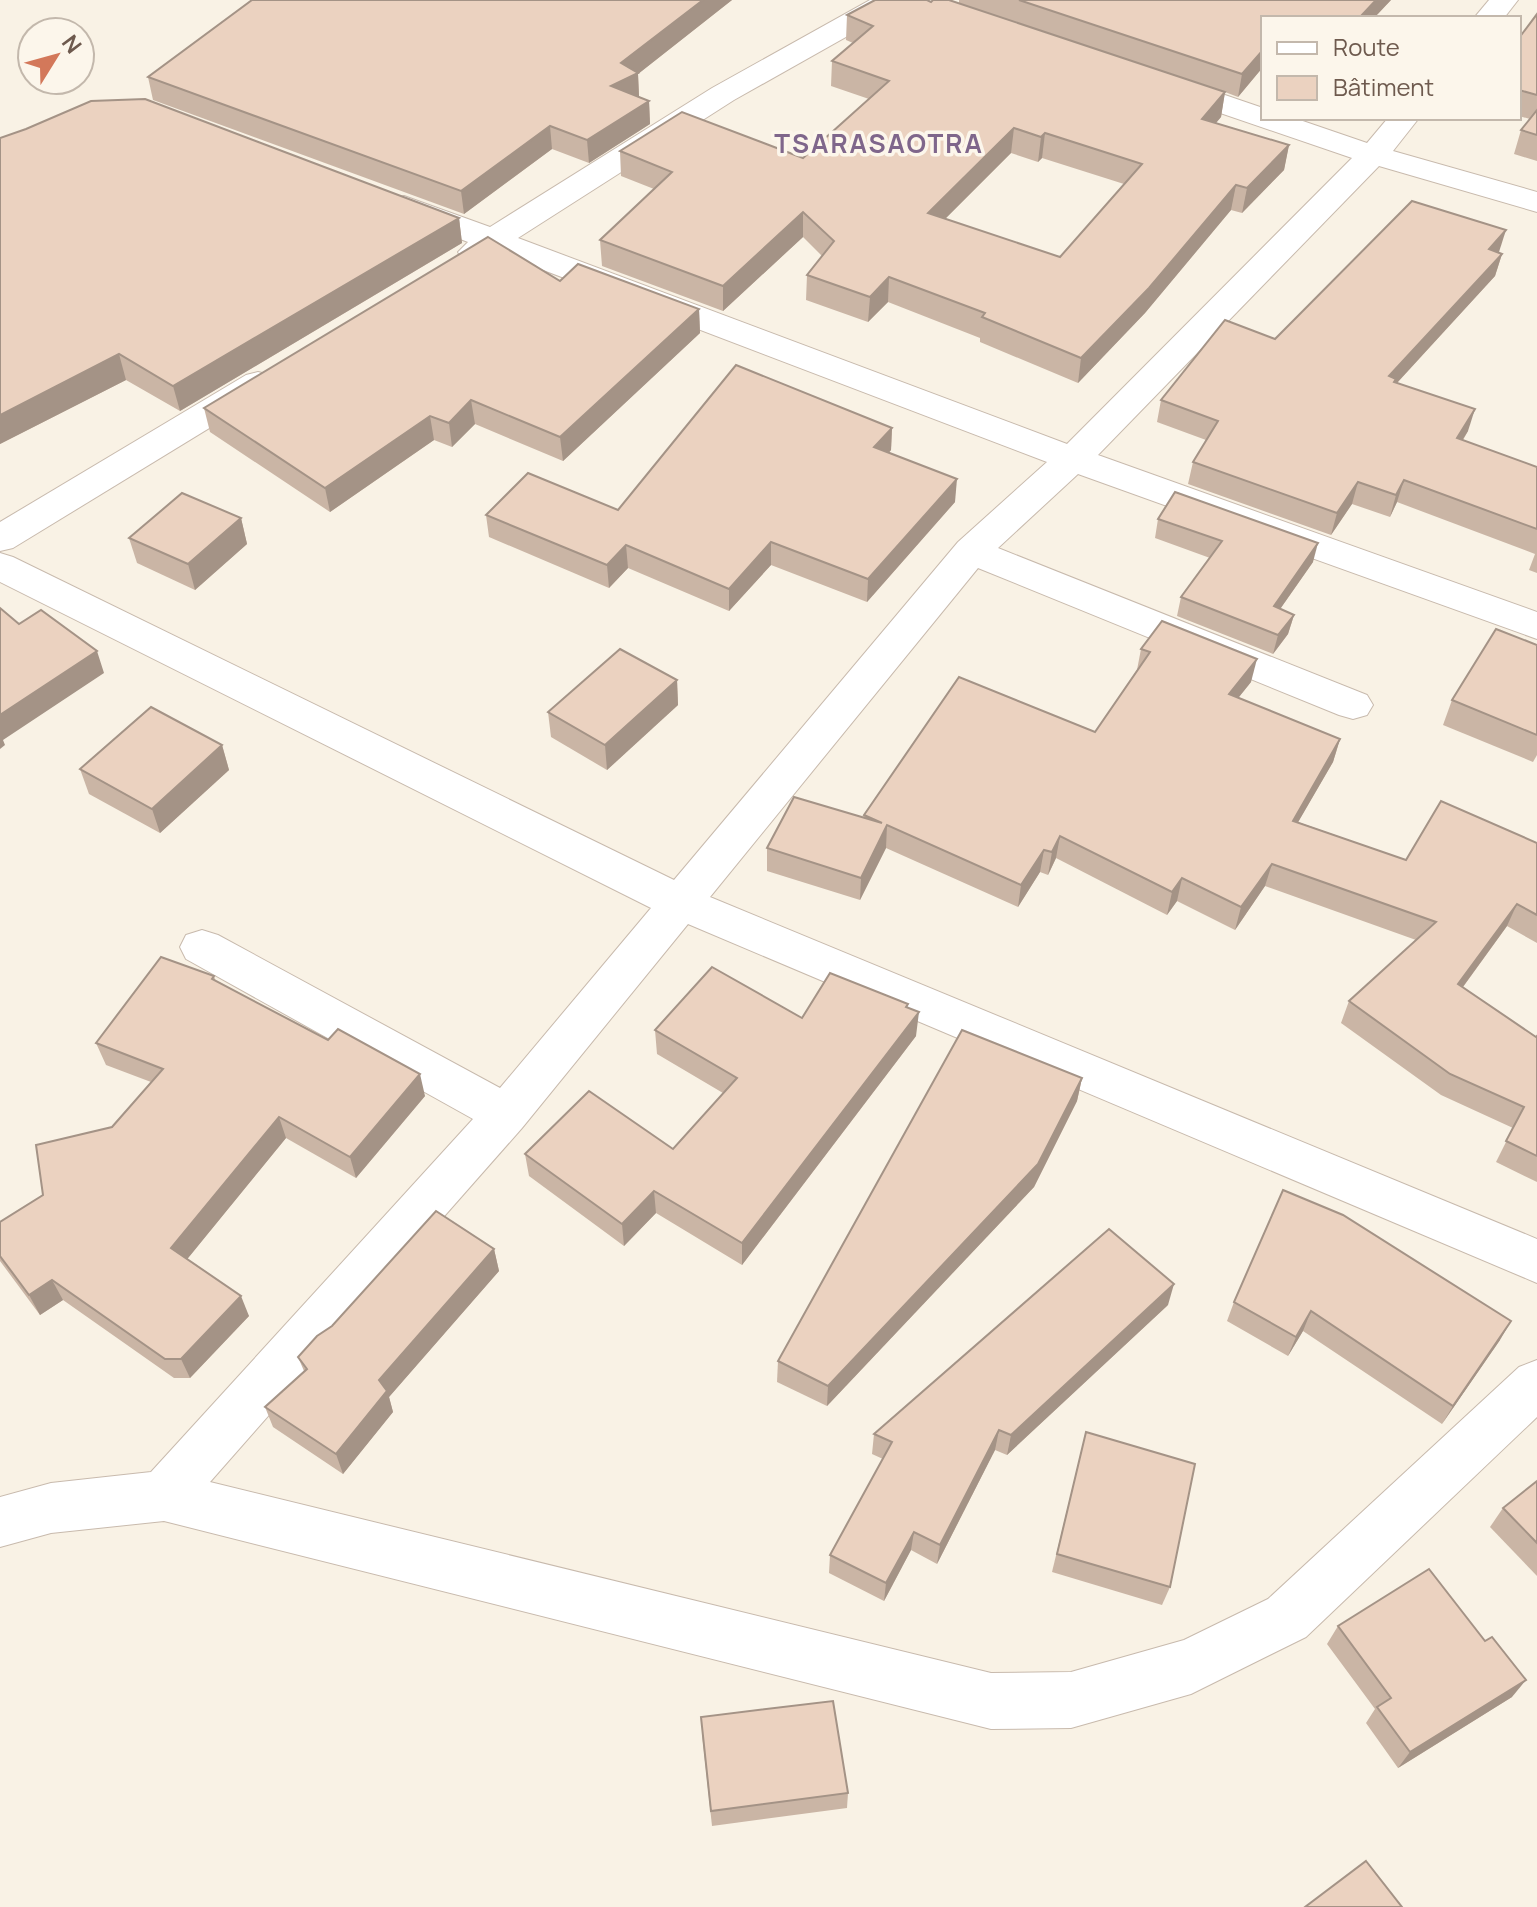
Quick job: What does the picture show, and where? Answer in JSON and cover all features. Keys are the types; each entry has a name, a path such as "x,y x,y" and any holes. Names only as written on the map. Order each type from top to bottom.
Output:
{"street":[{"path":"454,265 723,94 891,0"},
{"path":"1490,16 1504,0"},
{"path":"1146,78 1261,117"},
{"path":"1269,120 1373,155 1537,202"},
{"path":"164,1496 506,1114 971,551 1073,459 1373,155 1402,120"},
{"path":"377,196 1073,459 1537,626"},
{"path":"0,539 280,370"},
{"path":"971,551 1353,705"},
{"path":"0,566 679,902 1537,1261"},
{"path":"202,947 506,1114"},
{"path":"0,1522 51,1508 164,1496 991,1701 1071,1700 1191,1666 1287,1618 1537,1383"}],"building":[{"path":"252,0 703,0 621,63 638,73 611,86 649,101 587,140 550,126 461,191 148,77"},
{"path":"875,0 949,0 1225,92 1202,119 1289,145 1247,188 1236,185 1149,288 1081,358 982,317 985,313 889,277 870,297 807,275 834,241 803,212 723,286 600,240 672,172 620,151 682,112 803,158 889,81 832,61 873,26 847,15","holes":["1014,128 1041,137 1045,133 1142,164 1060,257 928,213"]},
{"path":"1019,0 1376,0 1361,16 1261,16 1261,52 1242,74"},
{"path":"1537,14 1537,95 1521,91 1521,35"},
{"path":"145,99 459,218 173,386 119,354 0,415 0,138 91,101"},
{"path":"1537,110 1537,135 1521,130"},
{"path":"1412,201 1506,230 1489,249 1502,254 1389,376 1396,379 1394,382 1475,409 1457,438 1537,467 1537,529 1404,480 1396,495 1358,482 1337,513 1193,462 1218,421 1161,400 1225,320 1275,339"},
{"path":"488,237 560,281 578,264 699,309 560,437 471,400 449,423 430,416 325,488 204,408"},
{"path":"736,365 892,428 874,447 957,479 868,579 771,542 729,589 626,545 607,565 486,515 528,473 618,510"},
{"path":"1175,492 1318,543 1274,606 1294,615 1278,635 1181,597 1222,541 1158,519"},
{"path":"182,493 241,518 188,564 129,538"},
{"path":"0,608 19,624 41,610 97,651 0,715"},
{"path":"1162,621 1257,659 1229,694 1340,739 1293,821 1406,860 1441,801 1537,843 1537,915 1517,904 1458,984 1537,1036 1537,1156 1506,1141 1524,1107 1450,1074 1349,1001 1436,922 1272,864 1241,907 1182,878 1172,892 1060,836 1052,852 1044,850 1021,885 887,825 861,878 767,848 794,797 882,823 864,815 959,677 1095,732 1150,652 1141,649"},
{"path":"1496,629 1537,645 1537,735 1452,700"},
{"path":"620,649 677,680 605,745 548,712"},
{"path":"151,707 222,745 152,809 80,769"},
{"path":"161,957 214,976 212,979 328,1040 338,1029 420,1074 350,1157 279,1117 171,1248 241,1296 181,1359 165,1359 52,1280 29,1295 0,1256 0,1222 43,1195 36,1145 112,1127 163,1069 96,1043"},
{"path":"712,967 802,1018 830,973 908,1004 906,1007 919,1012 742,1243 654,1191 622,1224 525,1154 589,1091 673,1149 737,1078 655,1030"},
{"path":"962,1030 1082,1078 1038,1164 828,1386 778,1361"},
{"path":"1283,1190 1343,1215 1511,1321 1453,1406 1311,1311 1296,1337 1234,1302"},
{"path":"436,1211 494,1249 379,1380 387,1391 336,1454 265,1407 307,1369 298,1357 317,1336 332,1326"},
{"path":"1109,1229 1174,1284 1011,1435 999,1430 940,1545 914,1532 886,1583 830,1555 892,1442 874,1434"},
{"path":"1086,1432 1195,1464 1170,1587 1057,1554"},
{"path":"1537,1481 1537,1543 1503,1508"},
{"path":"1429,1569 1485,1641 1492,1637 1526,1680 1410,1752 1377,1707 1391,1698 1338,1626"},
{"path":"833,1701 848,1793 711,1811 701,1717"},
{"path":"1366,1861 1402,1907 1305,1907"}],"district":[{"name":"TSARASAOTRA","path":"879,143"}]}
